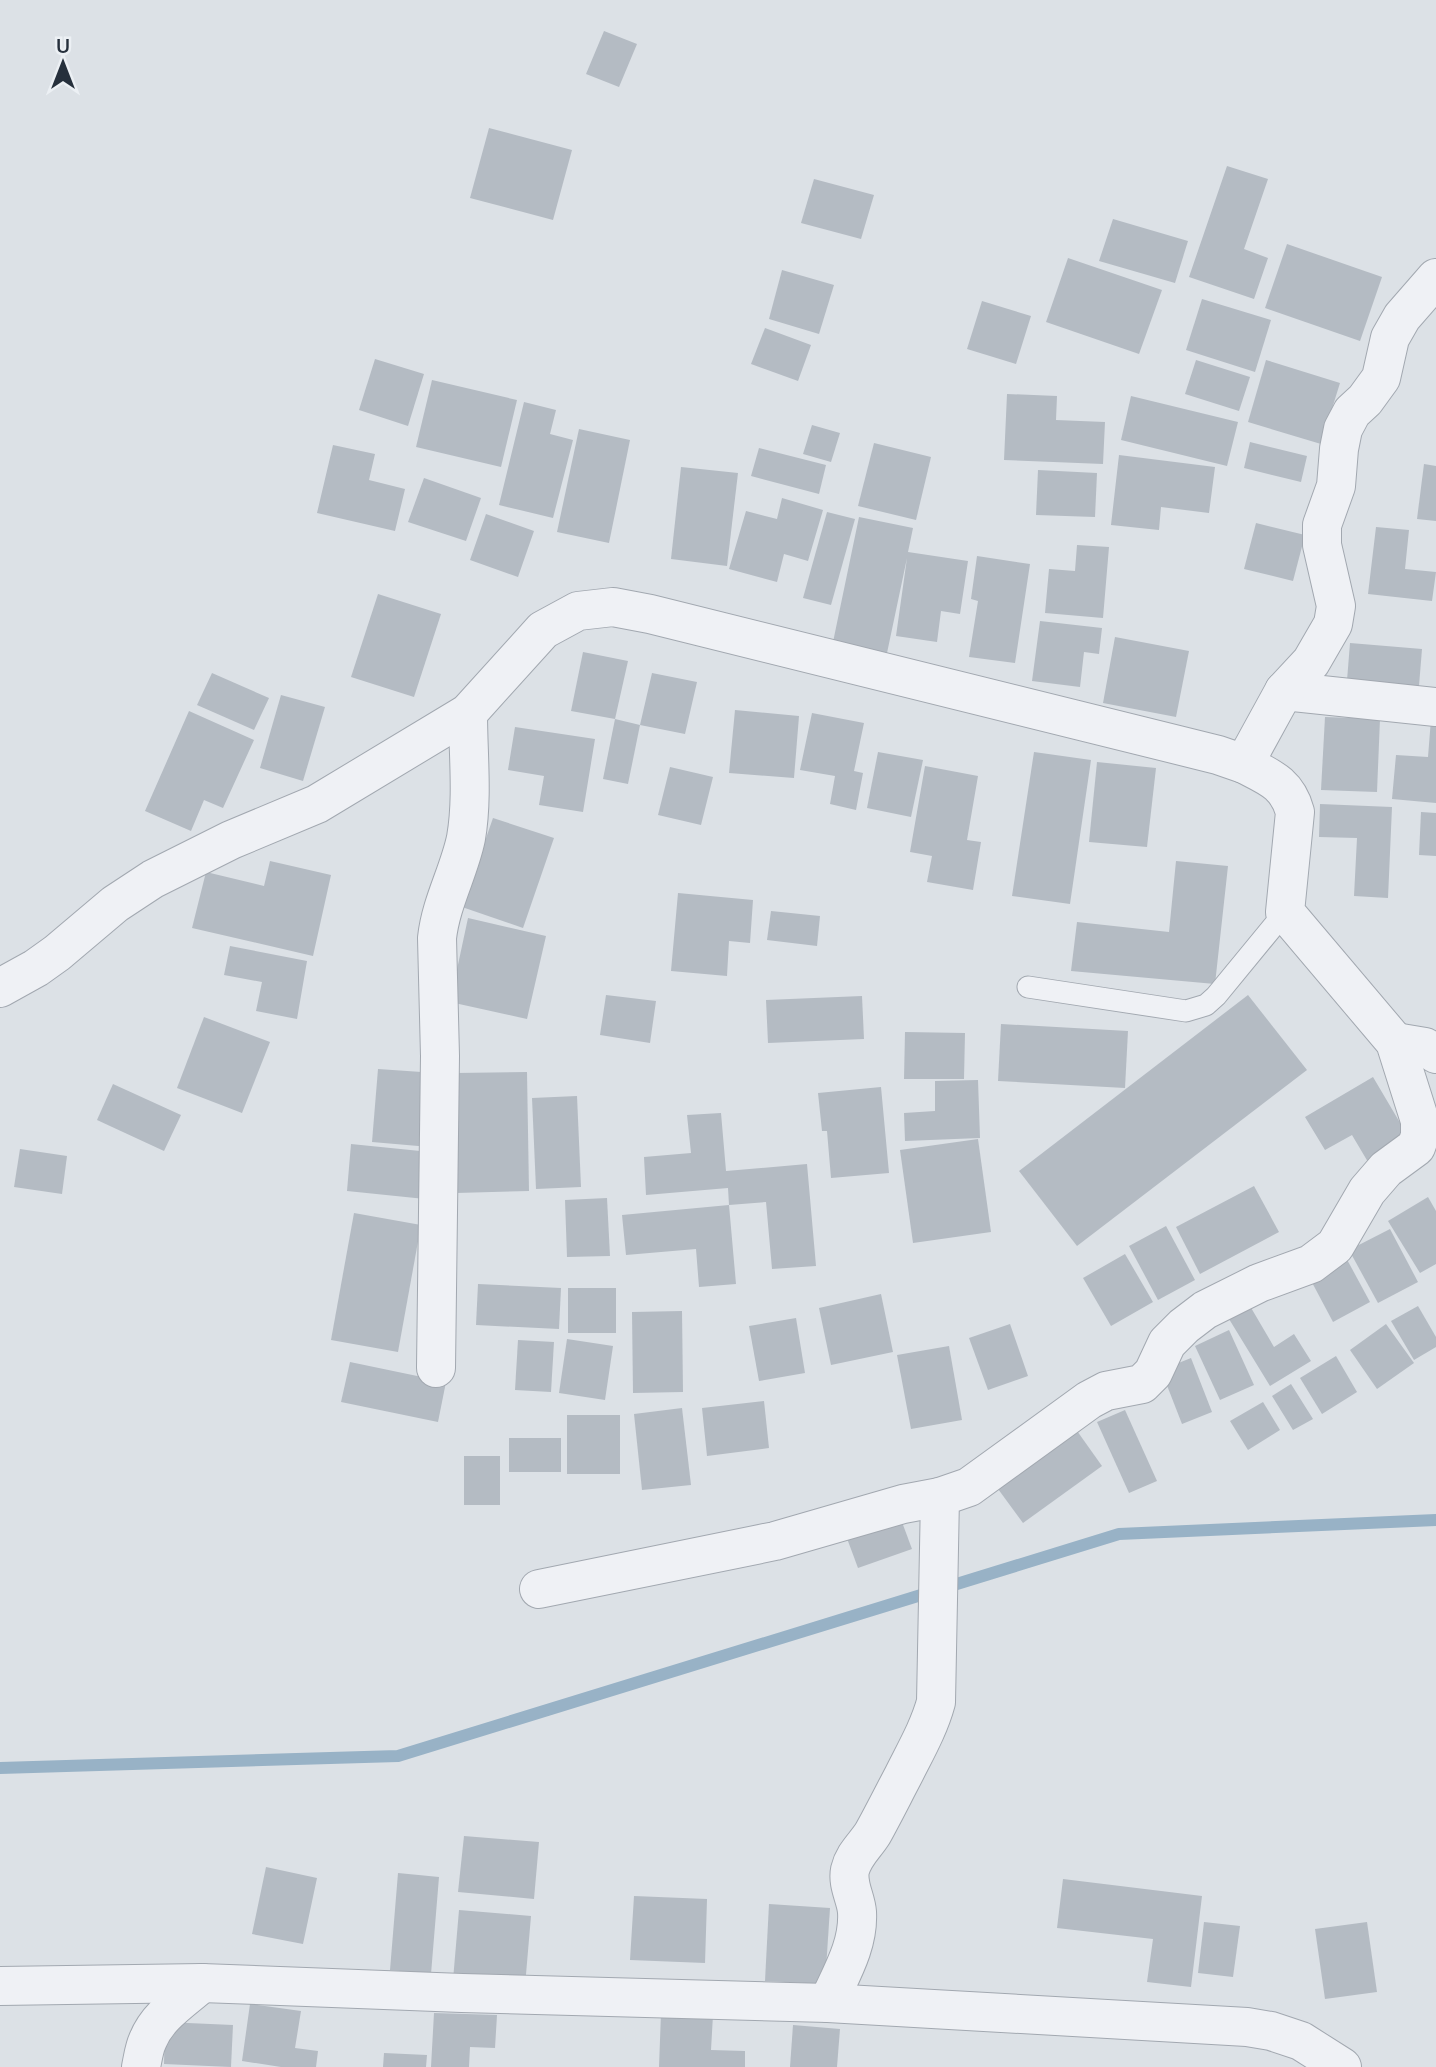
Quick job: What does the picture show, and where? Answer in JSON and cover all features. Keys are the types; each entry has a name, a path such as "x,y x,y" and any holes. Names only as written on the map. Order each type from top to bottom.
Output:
{"street":[{"path":"1244,764 1284,691 1311,662 1333,624 1336,606 1322,545 1322,526 1336,486 1343,429 1352,412 1365,400 1381,378 1390,338 1402,317 1436,278"},
{"path":"0,988 47,960 115,904 153,879 231,840 317,804 468,713 543,630 578,611 613,607 650,614 1218,754 1278,782 1291,797 1295,812 1285,912 1395,1042 1420,1121 1420,1136 1416,1147 1387,1169 1367,1191 1335,1247 1311,1265 1259,1283 1205,1310 1167,1343 1153,1373 1142,1384 1106,1391 1089,1400 968,1487 775,1541 539,1589"},
{"path":"1284,691 1436,707"},
{"path":"436,1368 440,1070 437,938 439,919 460,859 469,816 468,713"},
{"path":"1395,1042 1425,1047 1436,1054"},
{"path":"828,2003 853,1948 858,1930 857,1908 850,1888 850,1870 858,1852 871,1836 931,1719 936,1702 940,1497"},
{"path":"141,2067 147,2041 155,2027 202,1983"},
{"path":"0,1986 202,1983 828,2003 1247,2027 1271,2031 1301,2041 1342,2067"}],"lane":[{"path":"1028,987 1186,1011 1206,1005 1216,996 1285,912"}],"building":[{"path":"604,31 637,44 619,87 586,74"},
{"path":"489,128 572,150 553,220 470,198"},
{"path":"1227,166 1268,179 1244,249 1268,258 1254,299 1189,277"},
{"path":"814,179 874,195 861,239 801,223"},
{"path":"1113,219 1188,241 1175,283 1099,261"},
{"path":"1287,244 1382,277 1360,341 1265,308"},
{"path":"1068,258 1162,290 1139,354 1046,322"},
{"path":"782,270 834,285 819,334 769,319"},
{"path":"1202,299 1271,320 1255,372 1186,350"},
{"path":"982,301 1031,316 1016,364 967,349"},
{"path":"765,328 811,345 798,381 751,364"},
{"path":"375,359 424,374 408,426 359,410"},
{"path":"1196,360 1250,377 1239,411 1185,394"},
{"path":"1266,360 1340,383 1321,444 1248,422"},
{"path":"432,380 517,400 501,467 416,447"},
{"path":"1007,394 1057,396 1056,420 1105,422 1103,464 1004,460"},
{"path":"1131,396 1238,422 1227,466 1121,440"},
{"path":"524,402 556,410 550,434 573,440 553,518 499,505"},
{"path":"812,425 840,433 831,462 803,454"},
{"path":"579,429 630,440 609,543 557,532"},
{"path":"1250,442 1307,456 1301,482 1244,468"},
{"path":"874,443 931,457 916,520 858,506"},
{"path":"333,445 375,454 369,480 405,489 395,531 317,513"},
{"path":"759,448 826,465 819,494 751,476"},
{"path":"1119,455 1215,467 1209,513 1161,507 1159,530 1111,525"},
{"path":"1424,464 1436,466 1436,521 1417,519"},
{"path":"681,467 738,473 727,566 671,559"},
{"path":"1038,470 1097,473 1095,517 1036,515"},
{"path":"424,478 481,498 466,541 408,522"},
{"path":"782,498 823,510 808,561 784,554 777,582 729,569 746,511 777,519"},
{"path":"827,512 855,519 831,605 803,598"},
{"path":"486,514 534,531 518,577 470,560"},
{"path":"859,517 913,528 908,552 968,561 960,614 941,611 937,642 896,636 907,558 887,653 833,642"},
{"path":"1256,523 1305,535 1293,581 1244,569"},
{"path":"1376,527 1409,530 1405,569 1436,572 1432,601 1368,594"},
{"path":"1077,545 1109,547 1103,618 1045,613 1049,569 1075,571"},
{"path":"977,556 1030,564 1015,663 969,657 978,601 971,599"},
{"path":"378,594 441,614 414,697 351,677"},
{"path":"1040,621 1102,628 1099,654 1084,652 1080,687 1032,681"},
{"path":"1115,637 1189,651 1176,717 1103,703"},
{"path":"1350,643 1422,649 1418,698 1346,693"},
{"path":"583,652 628,661 615,719 571,711"},
{"path":"212,673 269,698 254,730 197,705"},
{"path":"652,673 697,682 685,734 640,725"},
{"path":"281,695 325,707 303,781 260,768"},
{"path":"735,710 799,716 794,778 729,773"},
{"path":"189,711 254,740 223,808 204,800 191,831 145,811"},
{"path":"812,713 864,723 854,771 863,773 856,810 830,804 835,776 800,770"},
{"path":"1325,717 1380,719 1377,792 1321,790"},
{"path":"615,719 640,725 628,784 603,779"},
{"path":"1431,719 1436,719 1436,803 1392,799 1396,755 1428,757"},
{"path":"515,727 595,739 583,812 539,805 544,776 508,770"},
{"path":"878,752 923,760 911,817 867,808"},
{"path":"1034,752 1091,760 1070,904 1012,896"},
{"path":"1097,762 1156,768 1147,847 1089,842"},
{"path":"925,766 978,776 967,840 981,842 973,890 927,882 932,856 910,852"},
{"path":"670,767 713,777 701,825 658,815"},
{"path":"1320,804 1392,807 1388,898 1354,896 1357,838 1319,837"},
{"path":"1421,812 1436,813 1436,856 1419,855"},
{"path":"493,818 554,838 523,928 462,907"},
{"path":"270,861 331,875 313,956 192,928 206,872 264,886"},
{"path":"1176,861 1228,866 1215,984 1071,971 1077,922 1169,932"},
{"path":"678,893 753,900 750,943 729,941 727,976 671,971"},
{"path":"771,911 820,916 817,946 767,940"},
{"path":"468,918 546,936 527,1019 450,1002"},
{"path":"230,946 307,961 297,1019 256,1011 262,982 224,975"},
{"path":"606,995 656,1001 650,1043 600,1035"},
{"path":"1248,995 1307,1070 1077,1246 1019,1171"},
{"path":"862,996 864,1039 768,1043 766,1000"},
{"path":"204,1017 270,1042 242,1113 177,1088"},
{"path":"1001,1024 1128,1031 1125,1088 998,1081"},
{"path":"905,1032 965,1033 964,1079 904,1079"},
{"path":"378,1069 436,1073 430,1147 372,1142"},
{"path":"527,1072 529,1191 456,1193 455,1073"},
{"path":"1373,1077 1409,1138 1368,1162 1352,1135 1325,1150 1305,1117"},
{"path":"978,1080 980,1138 905,1141 904,1113 935,1111 935,1081"},
{"path":"113,1084 181,1115 164,1151 97,1120"},
{"path":"881,1087 889,1173 831,1178 827,1131 822,1131 818,1093"},
{"path":"577,1096 581,1187 536,1189 532,1098"},
{"path":"721,1113 726,1171 807,1164 816,1266 772,1269 766,1202 729,1205 728,1188 646,1195 644,1157 691,1153 687,1115"},
{"path":"978,1139 991,1232 913,1243 900,1150"},
{"path":"351,1144 430,1152 425,1199 347,1191"},
{"path":"20,1149 67,1156 62,1194 14,1187"},
{"path":"1254,1186 1279,1232 1200,1274 1176,1227"},
{"path":"1428,1197 1436,1211 1436,1264 1420,1273 1388,1221"},
{"path":"607,1198 610,1256 567,1257 565,1200"},
{"path":"729,1205 736,1284 699,1287 696,1249 626,1255 622,1215"},
{"path":"354,1213 421,1225 398,1352 331,1340"},
{"path":"1166,1226 1195,1280 1158,1300 1129,1246"},
{"path":"1390,1229 1418,1282 1378,1303 1349,1250"},
{"path":"1125,1254 1153,1302 1111,1326 1083,1278"},
{"path":"1344,1254 1370,1302 1333,1322 1307,1273"},
{"path":"478,1284 561,1288 559,1329 476,1325"},
{"path":"568,1288 616,1288 616,1333 568,1333"},
{"path":"881,1294 893,1352 831,1365 819,1308"},
{"path":"1250,1306 1274,1347 1294,1334 1311,1361 1270,1386 1229,1319"},
{"path":"1418,1306 1436,1337 1436,1347 1414,1360 1391,1321"},
{"path":"682,1311 683,1392 633,1393 632,1312"},
{"path":"796,1318 805,1373 759,1381 749,1326"},
{"path":"1010,1324 1028,1376 988,1390 969,1338"},
{"path":"1386,1324 1414,1363 1377,1389 1350,1350"},
{"path":"1229,1330 1254,1385 1220,1400 1195,1346"},
{"path":"567,1339 613,1346 605,1400 559,1393"},
{"path":"518,1340 554,1342 551,1392 515,1390"},
{"path":"949,1346 962,1420 911,1429 897,1355"},
{"path":"1336,1356 1357,1392 1322,1414 1300,1378"},
{"path":"1191,1358 1212,1412 1182,1424 1161,1370"},
{"path":"350,1362 446,1382 438,1422 341,1402"},
{"path":"1291,1384 1313,1419 1293,1430 1272,1396"},
{"path":"764,1401 769,1448 707,1456 702,1408"},
{"path":"1263,1402 1280,1430 1248,1450 1230,1421"},
{"path":"682,1408 691,1485 642,1490 634,1414"},
{"path":"1125,1410 1157,1481 1129,1493 1097,1422"},
{"path":"567,1415 620,1415 620,1474 567,1474"},
{"path":"1070,1421 1102,1466 1023,1523 990,1478"},
{"path":"509,1438 561,1438 561,1472 509,1472"},
{"path":"464,1456 500,1456 500,1505 464,1505"},
{"path":"899,1514 912,1549 858,1568 845,1533"},
{"path":"464,1836 539,1842 534,1899 458,1892"},
{"path":"266,1867 317,1878 303,1944 252,1934"},
{"path":"398,1873 439,1877 431,1974 390,1970"},
{"path":"1063,1879 1202,1896 1191,1987 1147,1982 1153,1939 1057,1928"},
{"path":"634,1896 707,1899 705,1963 630,1960"},
{"path":"769,1904 830,1908 825,1984 765,1981"},
{"path":"459,1910 531,1916 525,1986 453,1980"},
{"path":"1204,1922 1240,1926 1233,1977 1198,1973"},
{"path":"1367,1922 1377,1992 1325,1999 1315,1929"},
{"path":"250,2004 301,2011 295,2048 318,2051 316,2067 281,2067 242,2061"},
{"path":"434,2013 497,2015 495,2048 470,2047 469,2067 431,2067"},
{"path":"661,2013 713,2015 711,2050 745,2051 745,2067 659,2067"},
{"path":"165,2022 233,2025 231,2067 164,2064"},
{"path":"793,2025 840,2029 837,2067 790,2067"},
{"path":"384,2053 427,2055 426,2067 383,2067"}],"waterway":[{"path":"0,1768 398,1756 1119,1534 1436,1520"}]}
